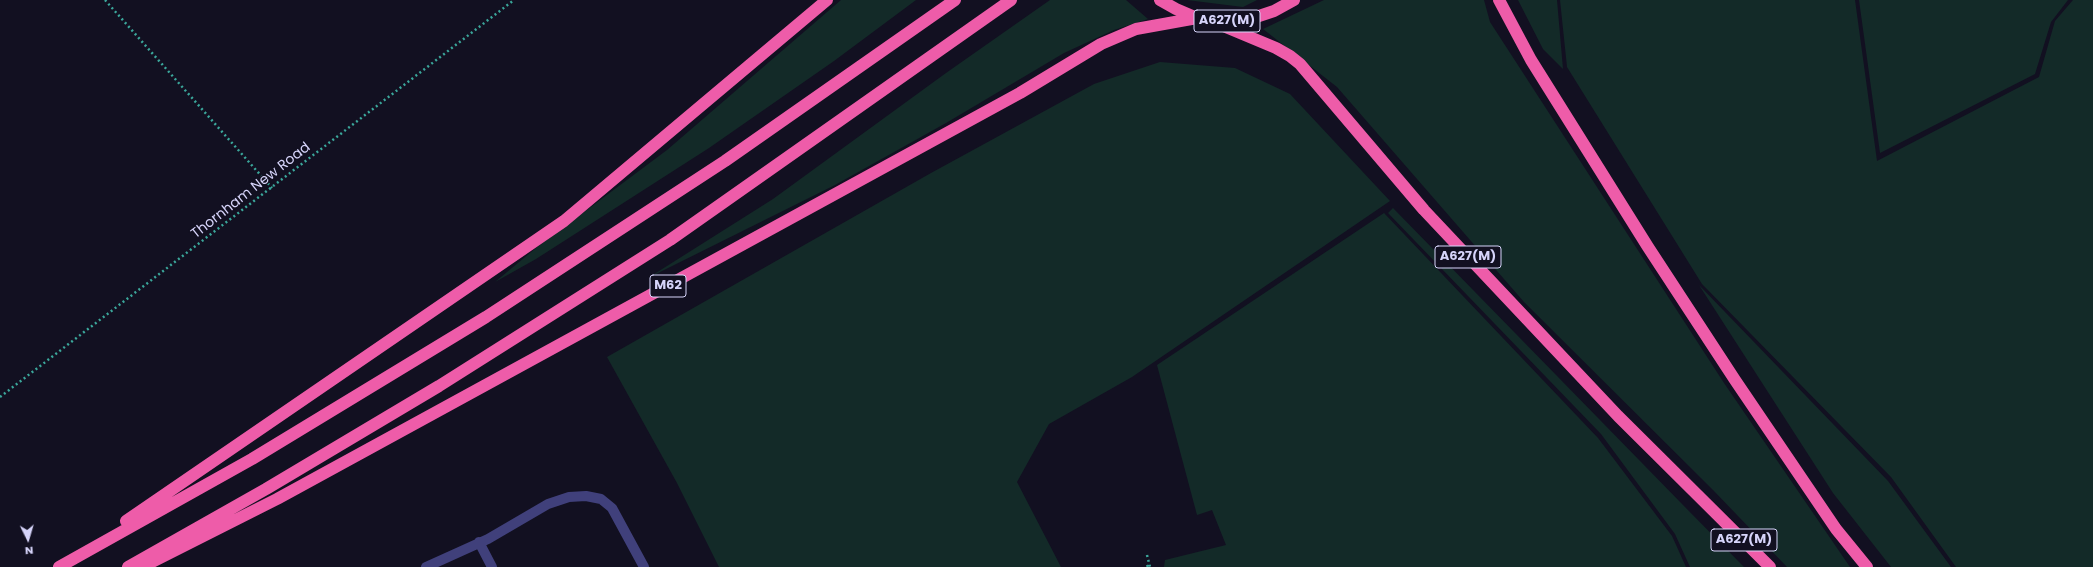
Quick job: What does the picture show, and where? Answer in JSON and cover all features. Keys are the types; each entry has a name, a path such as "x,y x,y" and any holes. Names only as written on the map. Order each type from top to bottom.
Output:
{"highway":[{"path":"59,567 564,221 827,0"},
{"path":"59,567 252,459 486,317 725,161 955,0"},
{"name":"M62","path":"128,567 266,489 439,386 670,240 1011,0"},
{"name":"A627(M)","path":"1160,0 1176,9 1271,45 1290,56 1300,64 1424,210 1618,416 1770,567"},
{"name":"A627(M)","path":"1203,19 1227,21 1253,18 1274,11 1294,0"},
{"path":"1499,0 1531,60 1653,253 1836,529 1867,567"},
{"name":"M62","path":"142,567 284,496 1020,93 1101,44 1136,29 1203,19"}],"street":[{"path":"426,567 479,542 548,504 569,496 586,496 601,499 612,508 644,567"},
{"path":"479,542 492,567"}],"path":[{"path":"105,0 272,188"},
{"name":"Thornham New Road","path":"0,397 514,0"},
{"path":"1147,555 1148,566"}],"green space":[{"path":"841,0 916,0 834,61 709,148 536,259 495,282 536,248 667,150"},
{"path":"1050,0 1126,0 1148,19 1114,30 1064,53 946,123 835,185 648,278 773,199 946,73"},
{"path":"1187,0 1257,0 1243,7"},
{"path":"1324,0 1484,0 1490,22 1724,383 1850,567 1787,567 1713,490 1524,302 1337,87 1263,29"},
{"path":"1518,0 1557,0 1563,69 1543,49"},
{"path":"1560,0 1855,0 1877,161 2039,77 2055,21 2073,0 2093,0 2093,567 1956,567 1891,477 1702,284 1567,67"},
{"path":"1859,0 2068,0 2051,22 2035,74 1880,153"},
{"path":"1160,62 1235,68 1290,94 1390,201 1132,377 1049,424 1017,482 1061,567 719,567 677,483 607,357 931,173 1094,84"},
{"path":"1393,208 1744,567 1690,567 1675,534 1601,434 1388,213"},
{"path":"1384,213 1598,438 1672,536 1686,567 1164,567 1165,560 1226,545 1212,510 1197,515 1157,365"},
{"path":"1699,285 1888,481 1951,567 1891,567 1833,493"}]}
